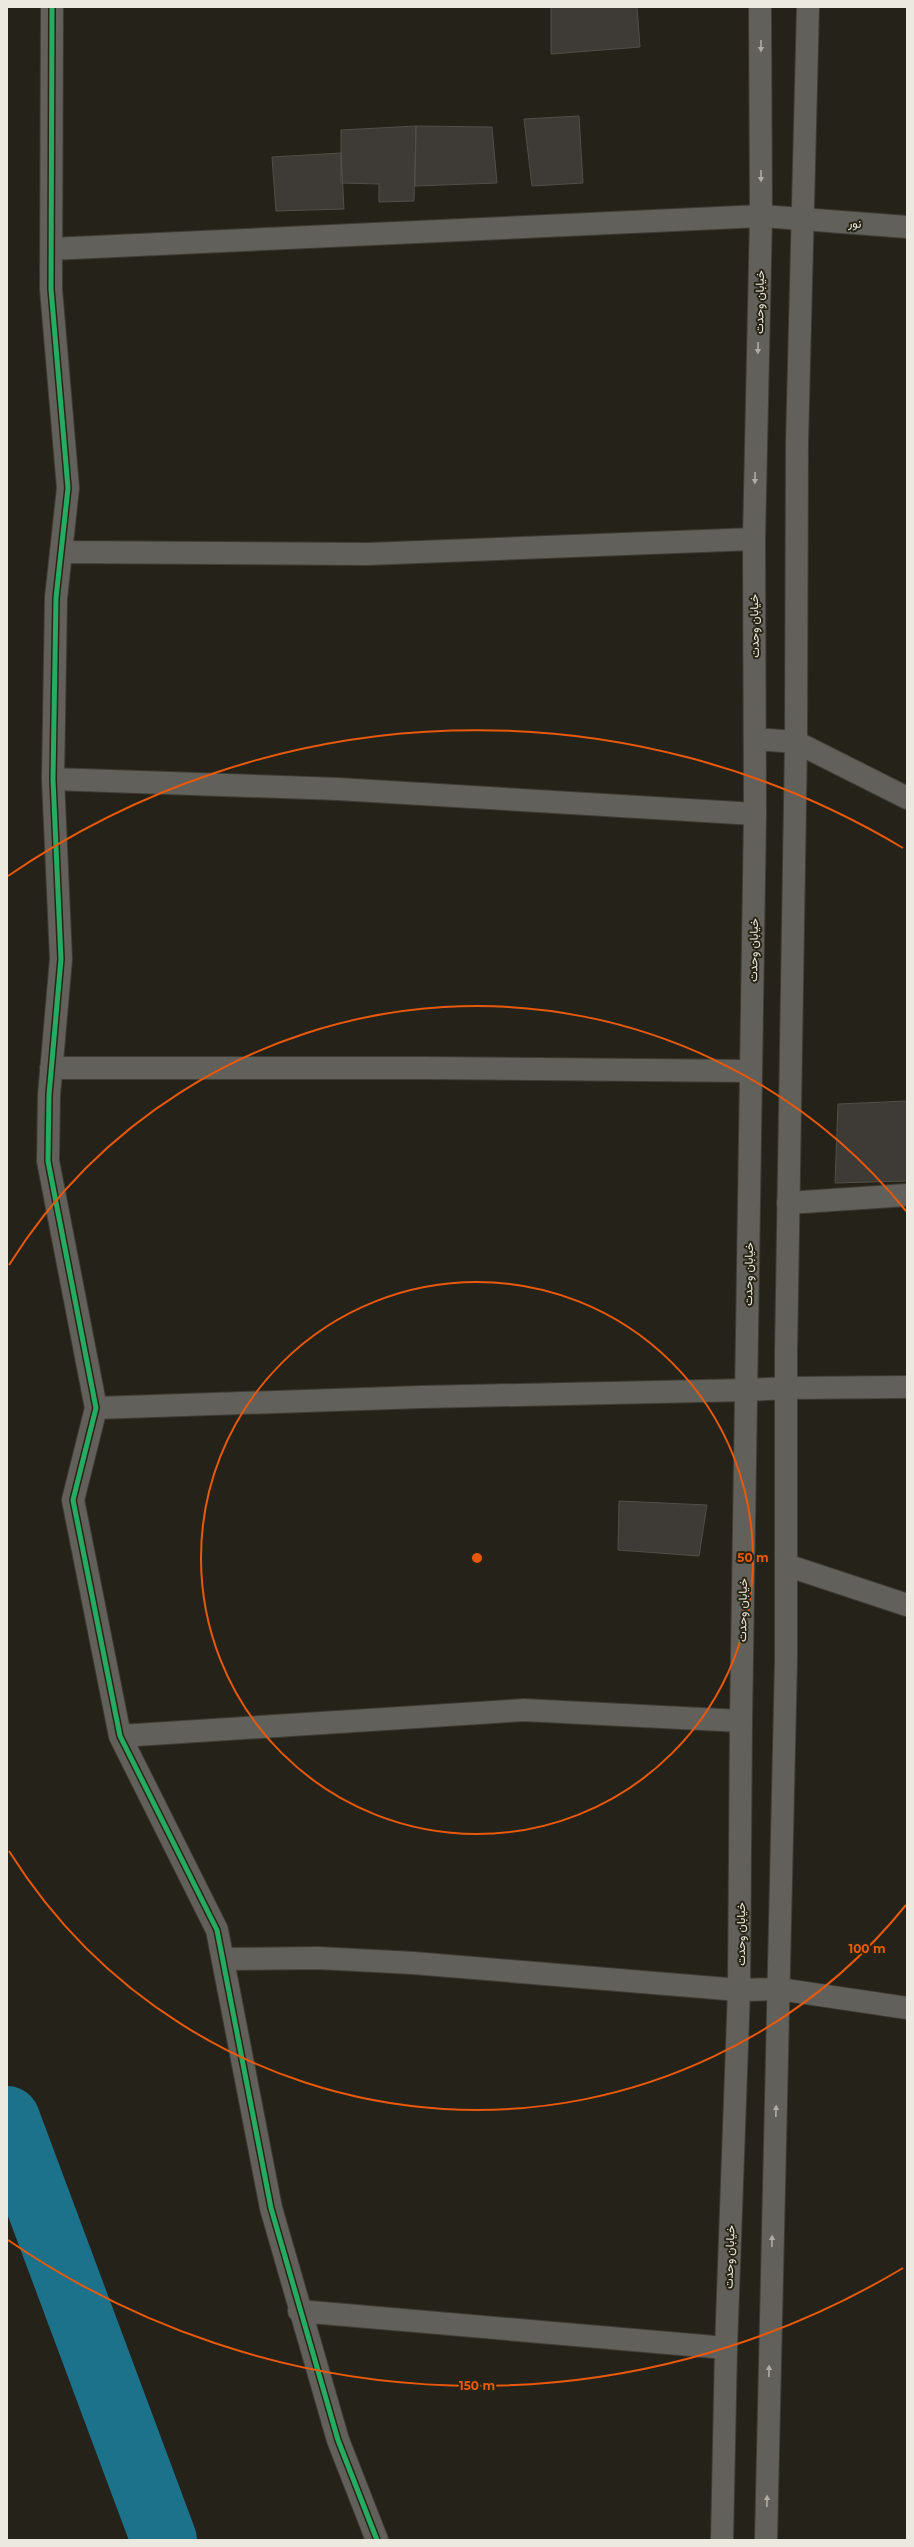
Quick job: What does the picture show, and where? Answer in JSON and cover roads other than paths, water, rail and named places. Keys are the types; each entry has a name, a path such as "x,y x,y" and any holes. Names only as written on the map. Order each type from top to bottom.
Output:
{"street":[{"path":"52,7 51,289 68,488 56,598 53,779 60,959 51,1068 48,1162 96,1408 73,1500 120,1736 217,1930 271,2208 338,2440 377,2540"},
{"name":"خیابان وحدت","path":"722,2540 726,2348 740,1990 740,1721 747,1390 756,739 754,539 761,216 760,7"},
{"path":"766,2540 779,1989 786,1565 788,1203 796,742 797,443 808,7"},
{"name":"نور","path":"51,249 761,216 907,227"},
{"path":"61,552 368,554 754,539"},
{"path":"756,739 796,742 907,798"},
{"path":"53,779 338,789 755,814"},
{"path":"51,1068 423,1068 751,1071"},
{"path":"788,1203 907,1195"},
{"path":"96,1408 413,1397 786,1388 907,1387"},
{"path":"786,1565 907,1605"},
{"path":"120,1736 524,1710 740,1721"},
{"path":"223,1959 318,1958 413,1963 740,1990 779,1989 907,2008"},
{"path":"300,2310 726,2348"}],"waterway":[{"path":"7,2119 164,2540"}]}
